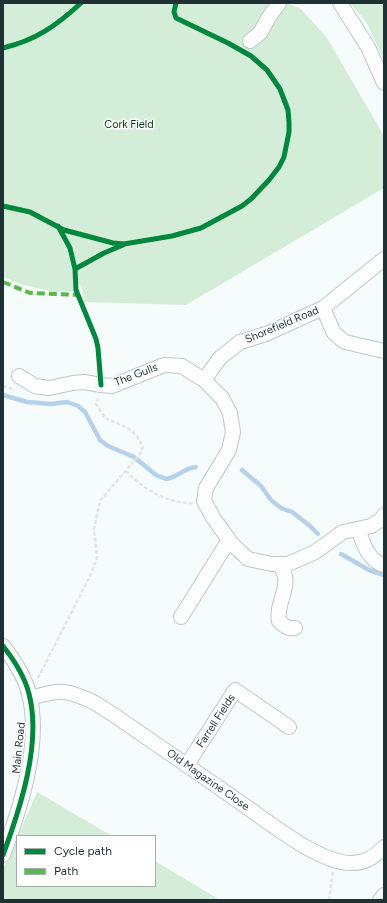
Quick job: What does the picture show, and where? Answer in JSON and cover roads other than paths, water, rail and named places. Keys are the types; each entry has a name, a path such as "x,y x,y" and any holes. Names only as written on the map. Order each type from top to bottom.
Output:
{"street":[{"path":"250,41 260,33 279,3"},
{"path":"340,3 368,48 384,83"},
{"name":"Shorefield Road","path":"204,380 220,358 240,342 266,334 323,308 384,258"},
{"path":"323,308 334,333 345,342 384,351"},
{"name":"The Gulls","path":"19,376 35,386 49,388 84,382 112,386 164,365 182,366 204,380 222,398 230,413 233,432 229,450 206,488 204,501 214,519 229,540"},
{"path":"181,617 229,540 248,559 272,564 288,564 315,552 343,532 371,526 382,519 384,515"},
{"path":"359,529 363,544 370,555 384,565"},
{"path":"279,564 286,582 279,608 279,621 284,626 295,628"},
{"name":"Main Road","path":"3,646 24,680 29,696 34,729 29,764 18,812 3,855"},
{"name":"Farrell Fields","path":"187,765 235,690 289,727"},
{"name":"Old Magazine Close","path":"29,696 57,691 66,691 105,708 280,830 312,850 337,861 349,863 366,861 384,847"},
{"path":"380,900 384,895"}],"waterway":[{"path":"3,395 27,402 51,404 67,402 78,406 85,412 100,440 108,446 134,457 156,475 166,479 196,467"},
{"path":"242,470 261,486 271,500 281,508 292,512 318,534"},
{"path":"341,554 369,570 384,575"}],"park label":[{"name":"Cork Field","path":"129,125"}]}
